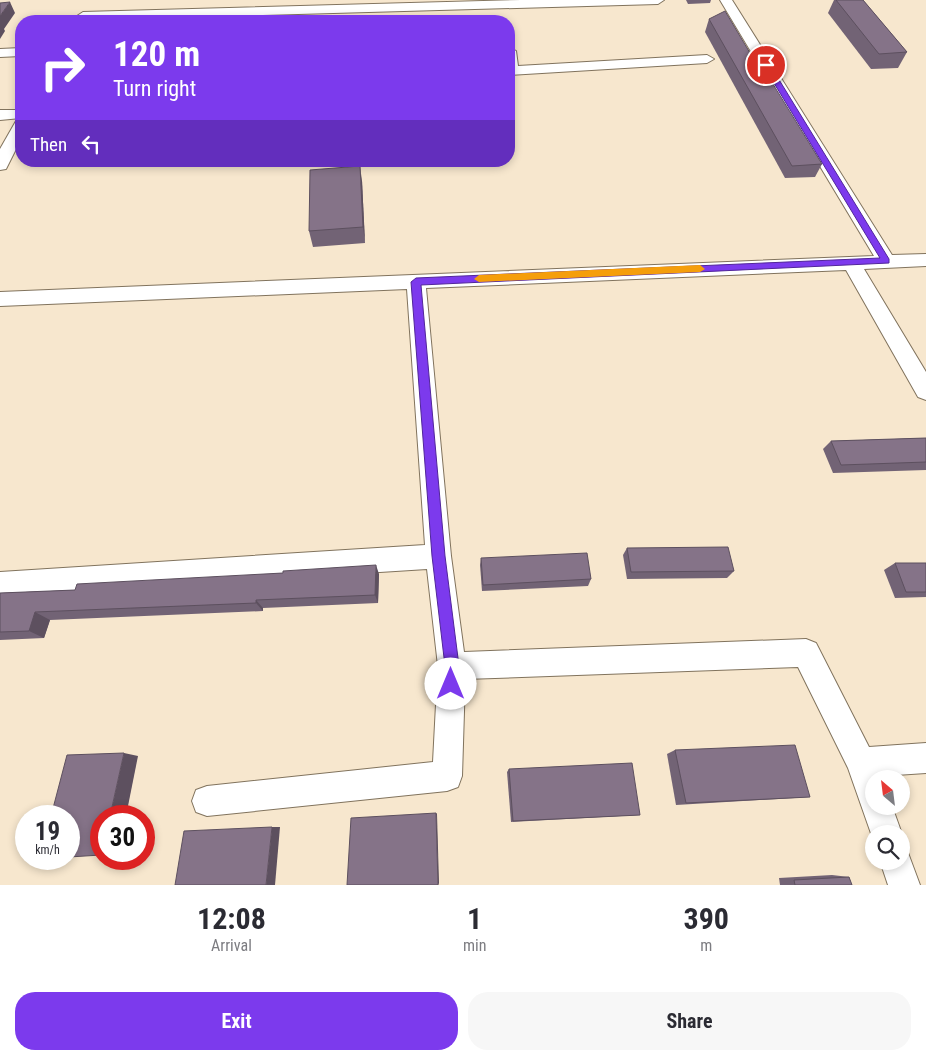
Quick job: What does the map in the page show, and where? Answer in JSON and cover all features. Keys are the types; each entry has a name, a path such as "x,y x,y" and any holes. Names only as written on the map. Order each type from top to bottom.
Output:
{"street":[{"path":"84,15 92,0"},
{"path":"357,15 500,2 658,0"},
{"path":"726,0 886,261"},
{"path":"500,2 503,15"},
{"path":"0,53 15,52"},
{"path":"515,71 707,58"},
{"path":"0,115 15,114"},
{"path":"0,165 15,136"},
{"path":"0,298 926,260"},
{"path":"851,262 926,391"},
{"path":"207,802 447,776 452,666 438,556 416,282"},
{"path":"0,584 438,556"},
{"path":"452,666 806,653 865,773"},
{"path":"861,762 926,758"},
{"path":"899,870 904,885"}],"building":[{"path":"836,0 863,0 907,52 879,54"},
{"path":"10,2 0,16 0,3"},
{"path":"725,11 753,58 757,58 822,164 792,166 709,19"},
{"path":"360,167 363,227 309,231 310,170"},
{"path":"926,438 926,462 841,465 831,441"},
{"path":"728,547 734,571 631,572 627,548"},
{"path":"587,553 591,579 483,585 481,558"},
{"path":"895,563 926,563 926,592 906,592"},
{"path":"376,565 375,595 256,600 256,603 35,612 29,631 0,632 0,593 75,590 77,584 283,573 283,571"},
{"path":"795,745 810,797 686,803 675,750"},
{"path":"124,753 112,805 90,805 90,856 80,856 80,805 54,805 67,755"},
{"path":"632,763 640,815 513,821 509,769"},
{"path":"436,813 438,885 347,885 351,818"},
{"path":"272,827 266,885 175,885 184,831"},
{"path":"849,877 852,885 795,885 794,880"}],"slow traffic":[{"path":"479,279 700,269"}],"route":[{"path":"451,684 452,666 438,556 416,282 886,261 766,65"}]}
